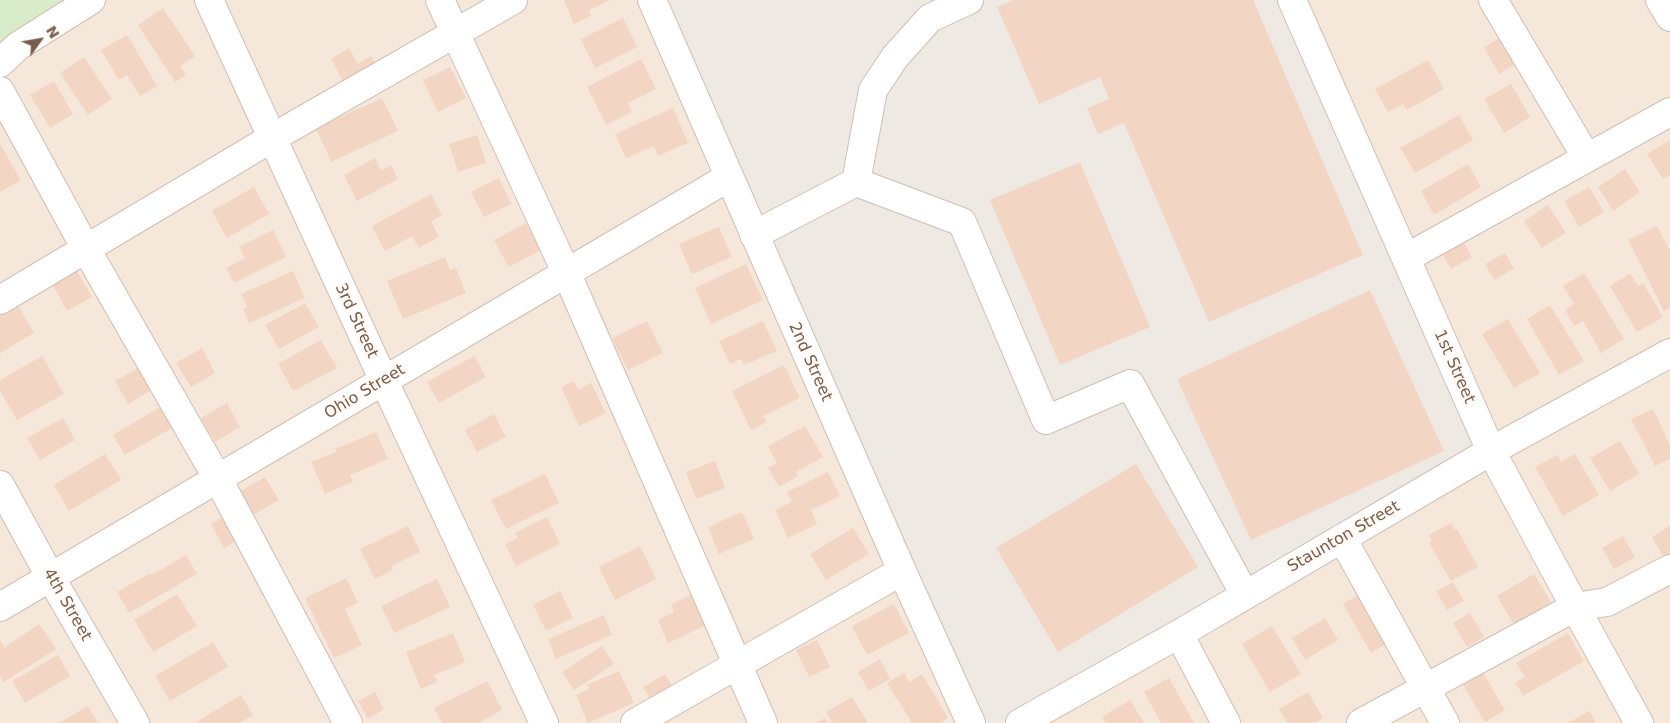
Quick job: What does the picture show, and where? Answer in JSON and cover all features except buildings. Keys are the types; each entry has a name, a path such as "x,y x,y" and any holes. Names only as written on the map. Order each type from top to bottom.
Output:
{"street":[{"path":"0,62 18,46 91,0"},
{"name":"3rd Street","path":"208,0 544,723"},
{"path":"440,0 567,274 763,723"},
{"path":"0,300 272,138 513,0"},
{"name":"2nd Street","path":"652,0 902,571 971,723"},
{"path":"856,182 873,90 895,58 930,18 969,0"},
{"name":"1st Street","path":"1292,0 1491,451 1574,607 1639,723"},
{"path":"1493,0 1587,158"},
{"path":"1660,0 1670,17"},
{"path":"0,91 86,249 218,479 348,723"},
{"path":"1406,258 1670,112"},
{"name":"Ohio Street","path":"0,607 729,177"},
{"path":"754,235 856,182 962,222 1046,420 1130,384 1245,595"},
{"name":"Staunton Street","path":"1030,721 1491,451 1670,353"},
{"name":"4th Street","path":"0,485 51,578 135,723"},
{"path":"1342,538 1445,723"},
{"path":"1361,723 1574,607 1607,602 1670,569"},
{"path":"635,723 902,571"},
{"path":"1178,634 1226,723"}],"shaded area":[{"path":"91,0 652,0 971,723 0,723 0,63"},
{"path":"652,0 1292,0 1491,451 1020,723 971,723"},
{"path":"1292,0 1670,0 1670,723 1037,723"}],"green space":[{"path":"0,0 91,0 0,63"}]}
